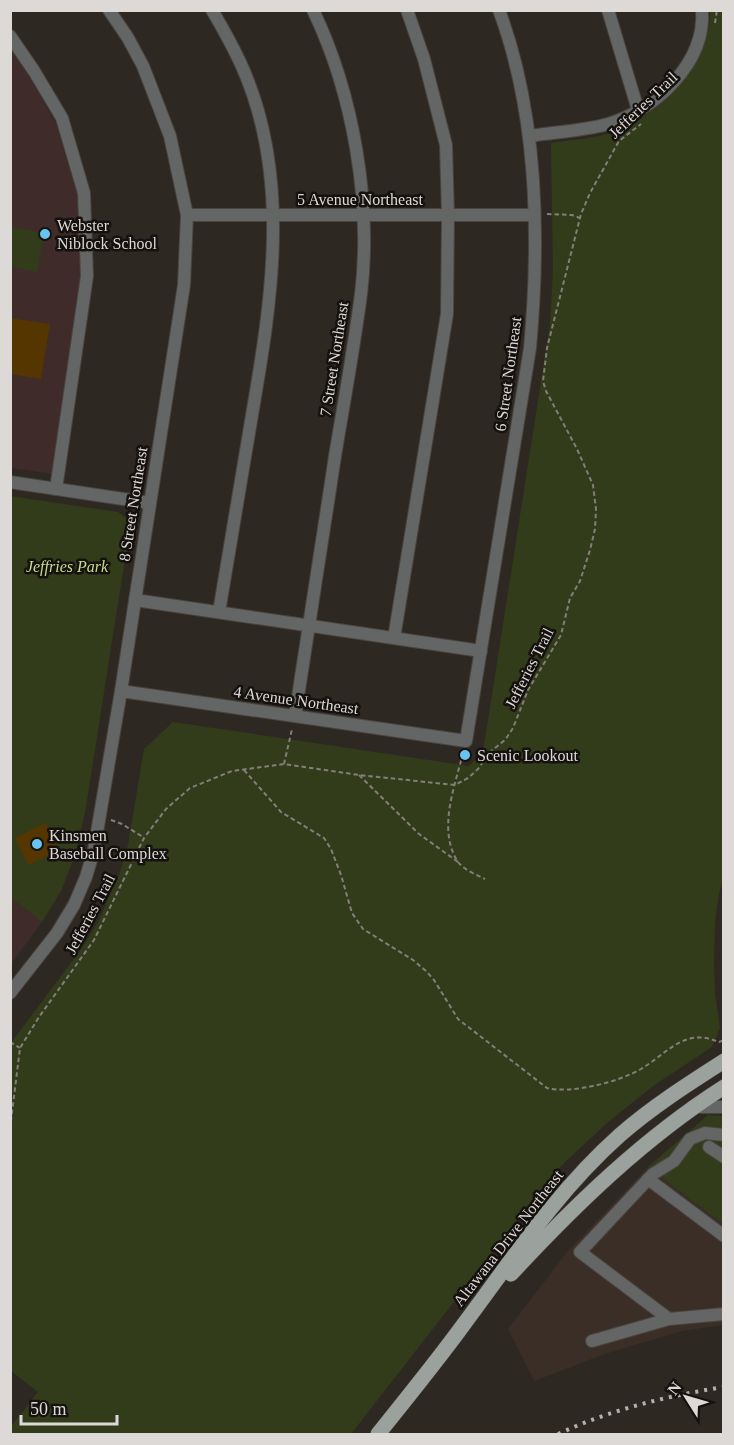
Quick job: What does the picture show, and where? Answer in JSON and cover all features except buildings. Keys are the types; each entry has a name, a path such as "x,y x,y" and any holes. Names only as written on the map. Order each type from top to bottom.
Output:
{"main road":[{"name":"Altawana Drive Northeast","path":"378,1434 462,1327 535,1228 573,1182 636,1122 670,1095 723,1061"},
{"name":"Altawana Drive Northeast","path":"462,1327 544,1238 633,1154 691,1108 723,1087"}],"street":[{"name":"8 Street Northeast","path":"10,993 57,933 74,905 94,850 184,285 187,215 172,146 143,66 109,10"},
{"path":"212,10 241,63 257,110 270,165 273,215 268,322 219,612"},
{"name":"7 Street Northeast","path":"295,717 361,292 364,215 357,155 341,84 313,10"},
{"path":"394,638 447,314 446,146 424,59 407,10"},
{"name":"6 Street Northeast","path":"466,741 530,348 535,285 530,136 508,34 499,10"},
{"path":"608,10 638,110"},
{"path":"530,136 608,124 638,110 669,86 690,61 700,41 702,10"},
{"path":"10,36 62,118 84,193 87,276 56,489"},
{"name":"5 Avenue Northeast","path":"187,215 534,215"},
{"path":"10,482 150,503"},
{"path":"135,600 482,651"},
{"name":"4 Avenue Northeast","path":"121,691 466,741"},
{"path":"691,1108 723,1107"},
{"path":"669,1319 580,1252 653,1173 674,1161 690,1139 705,1133 723,1135"},
{"path":"709,1147 723,1157"},
{"path":"648,1179 723,1235"},
{"path":"592,1341 669,1319 723,1314"}],"path":[{"path":"713,31 717,10"},
{"name":"Jefferies Trail","path":"10,1130 20,1048 39,1017 94,940 144,838 166,809 190,788 232,771 284,764 455,785 478,769 490,752 505,740 513,728 528,690 561,635 570,598 580,581 595,529 596,498 593,485 543,381 547,348 580,218 590,193 619,141 641,124"},
{"path":"534,215 568,215 580,218"},
{"path":"284,764 295,717"},
{"path":"458,862 450,840 448,823 466,741"},
{"path":"244,770 281,812 324,838 341,875 352,913 363,929 413,960 426,971 458,1019 547,1088 557,1091 582,1089 623,1077 639,1071 678,1043 689,1038 709,1038 719,1042 723,1040"},
{"path":"359,775 419,834 485,879"},
{"path":"99,818 122,824 144,838"},
{"path":"10,1042 20,1048"}],"shaded area":[{"name":"Webster Niblock School","path":"10,49 29,76 56,124 78,196 81,273 53,474 11,468"},
{"path":"11,898 42,922 11,964"},
{"path":"648,1167 723,1224 723,1325 682,1331 605,1354 534,1381 508,1329 567,1252"}],"green space":[{"path":"710,11 723,11 724,876 715,922 715,994 720,1028 712,1047 653,1086 607,1123 562,1165 351,1434 11,1434 10,1428 38,1392 11,1371 11,1043 82,948 98,922 120,872 128,845 144,749 173,722 469,766 483,752 550,324 553,271 551,143 610,133 627,126 661,101 691,67 702,48 708,29"},
{"path":"10,227 44,233 37,272 11,267"},
{"name":"Jeffries Park","path":"10,496 118,512 127,519 130,527 85,813 74,857 61,891 42,922 11,898"},
{"path":"708,1115 723,1116 723,1224 648,1167"}],"railway":[{"path":"558,1434 639,1405 724,1387"}],"place":[{"name":"Webster Niblock School","path":"45,234"},
{"name":"Scenic Lookout","path":"465,755"},
{"name":"Kinsmen Baseball Complex","path":"37,844"}]}
